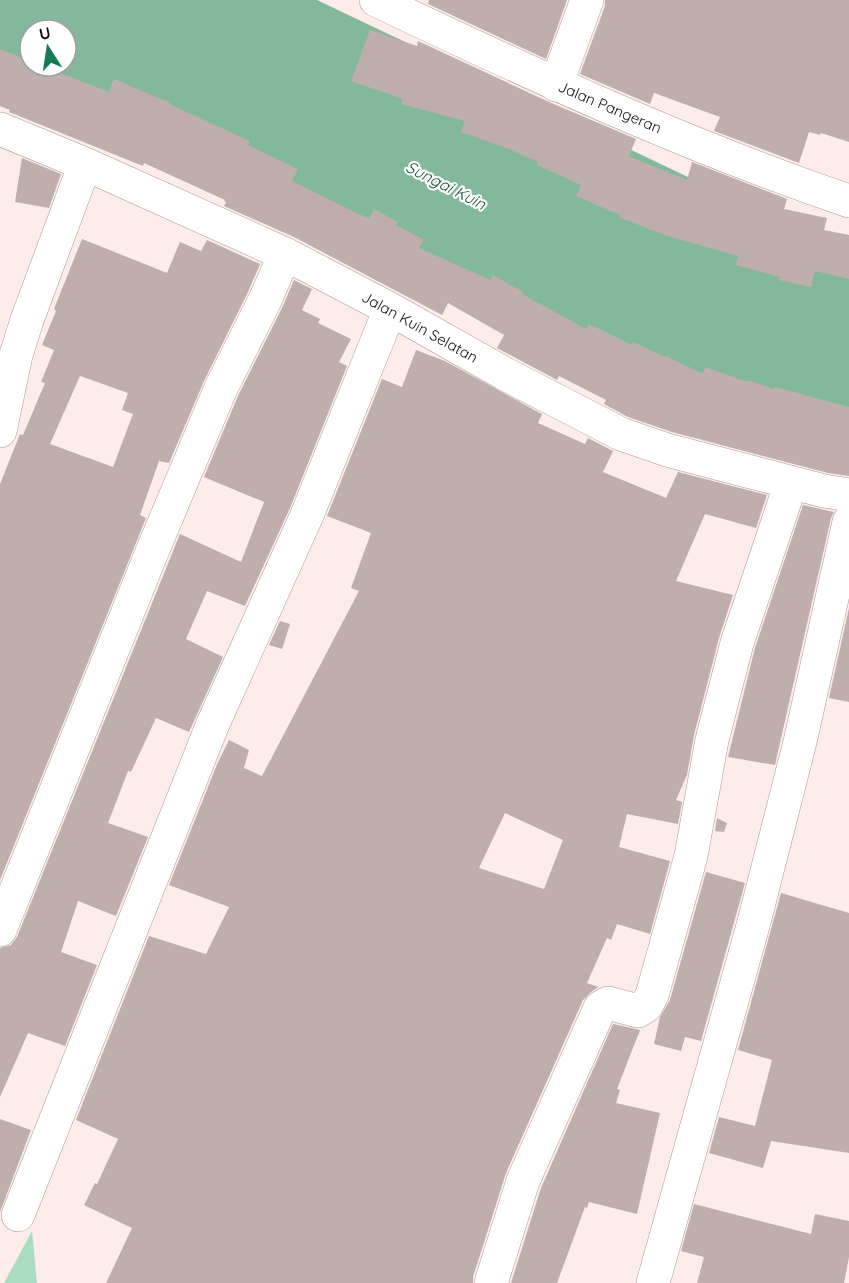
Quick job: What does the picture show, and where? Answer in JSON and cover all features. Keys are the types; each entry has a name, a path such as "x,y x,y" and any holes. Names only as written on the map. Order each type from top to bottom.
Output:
{"street":[{"name":"Jalan Pangeran","path":"376,0 556,84 715,153 849,201"},
{"path":"556,84 587,0"},
{"name":"Jalan Kuin Selatan","path":"0,129 85,164 285,254 390,309 505,374 621,434 667,450 791,483 849,495"},
{"path":"0,431 16,355 24,329 85,164"},
{"path":"0,930 221,388 285,254"},
{"path":"18,1215 212,726 307,515 390,309"},
{"path":"490,1283 523,1181 600,1008 608,1004 638,1011 646,1006 652,995 691,856 712,740 737,643 791,483"},
{"path":"653,1283 754,922 800,742 849,522"}],"shaded area":[{"path":"32,1231 37,1283 4,1283"}],"water":[{"name":"Sungai Kuin","path":"0,0 317,0 690,178 840,239 849,239 849,437 667,392 0,89"}],"building":[{"path":"429,0 567,0 546,59 428,4"},
{"path":"605,0 849,0 849,142 821,133 820,135 809,132 799,163 714,131 720,117 654,93 650,104 580,74 605,6"},
{"path":"370,30 417,46 418,41 549,102 636,139 629,156 687,180 692,162 787,199 784,209 827,218 824,230 849,235 849,279 815,271 811,287 779,280 780,277 736,265 738,256 664,235 576,196 581,185 509,149 461,132 465,121 401,104 403,99 351,81"},
{"path":"0,49 18,56 18,78 73,78 109,92 114,79 170,103 250,141 248,145 298,169 292,181 369,219 374,209 398,222 396,225 424,240 419,248 490,280 493,275 523,292 522,294 586,329 589,324 632,345 633,342 703,374 705,367 747,382 748,380 774,389 775,387 849,407 849,476 828,473 672,432 628,417 604,404 606,400 559,376 557,380 497,348 504,335 448,303 442,315 294,237 224,206 225,200 144,163 143,166 9,112 10,110 0,106"},
{"path":"22,158 61,174 49,208 15,202"},
{"path":"82,239 167,273 180,242 201,251 207,240 260,264 204,381 169,463 159,461 140,515 146,518 0,880 0,484 20,434 23,435 45,383 41,382 54,350 42,345 56,311 54,309","holes":["80,376 128,393 122,410 133,414 113,467 50,444"]},
{"path":"294,280 312,289 302,310 320,319 318,323 351,339 339,362 347,366 290,508 245,606 207,591 186,639 223,657 189,732 156,718 131,772 128,771 108,823 148,837 116,916 78,901 61,952 97,965 65,1046 28,1033 0,1097 0,948 11,945 17,937 180,534 241,562 264,502 204,477 238,396"},
{"path":"416,350 445,361 542,414 538,423 585,444 588,438 613,451 603,472 666,498 678,472 767,495 756,528 705,514 676,581 733,595 719,638 694,735 687,775 676,800 682,802 678,824 627,814 619,847 670,861 650,934 617,924 611,940 607,938 587,983 598,987 583,1000 506,1173 473,1283 106,1283 132,1228 84,1205 95,1183 97,1184 118,1139 76,1120 149,936 206,954 229,907 169,885 229,740 249,750 244,768 262,776 359,591 351,588 371,533 327,516 382,379 402,387","holes":["505,813 563,840 544,889 479,868"]},
{"path":"803,505 834,512 775,765 728,757 755,648"},
{"path":"849,608 849,702 829,698"},
{"path":"280,621 290,624 282,649 269,645"},
{"path":"717,818 727,823 724,832 715,831"},
{"path":"706,872 745,883 701,1041 685,1037 681,1051 654,1044 660,1017 670,1000"},
{"path":"781,893 849,913 849,1153 771,1141 763,1168 709,1153 719,1117 755,1126 772,1060 738,1050"},
{"path":"613,1024 640,1030 617,1089 620,1090 616,1103 660,1113 637,1214 589,1202 587,1208 585,1207 557,1283 511,1283 541,1188"},
{"path":"0,1119 31,1130 0,1212"},
{"path":"694,1204 811,1234 815,1214 849,1221 849,1257 844,1283 697,1283 704,1257 681,1251"}]}
